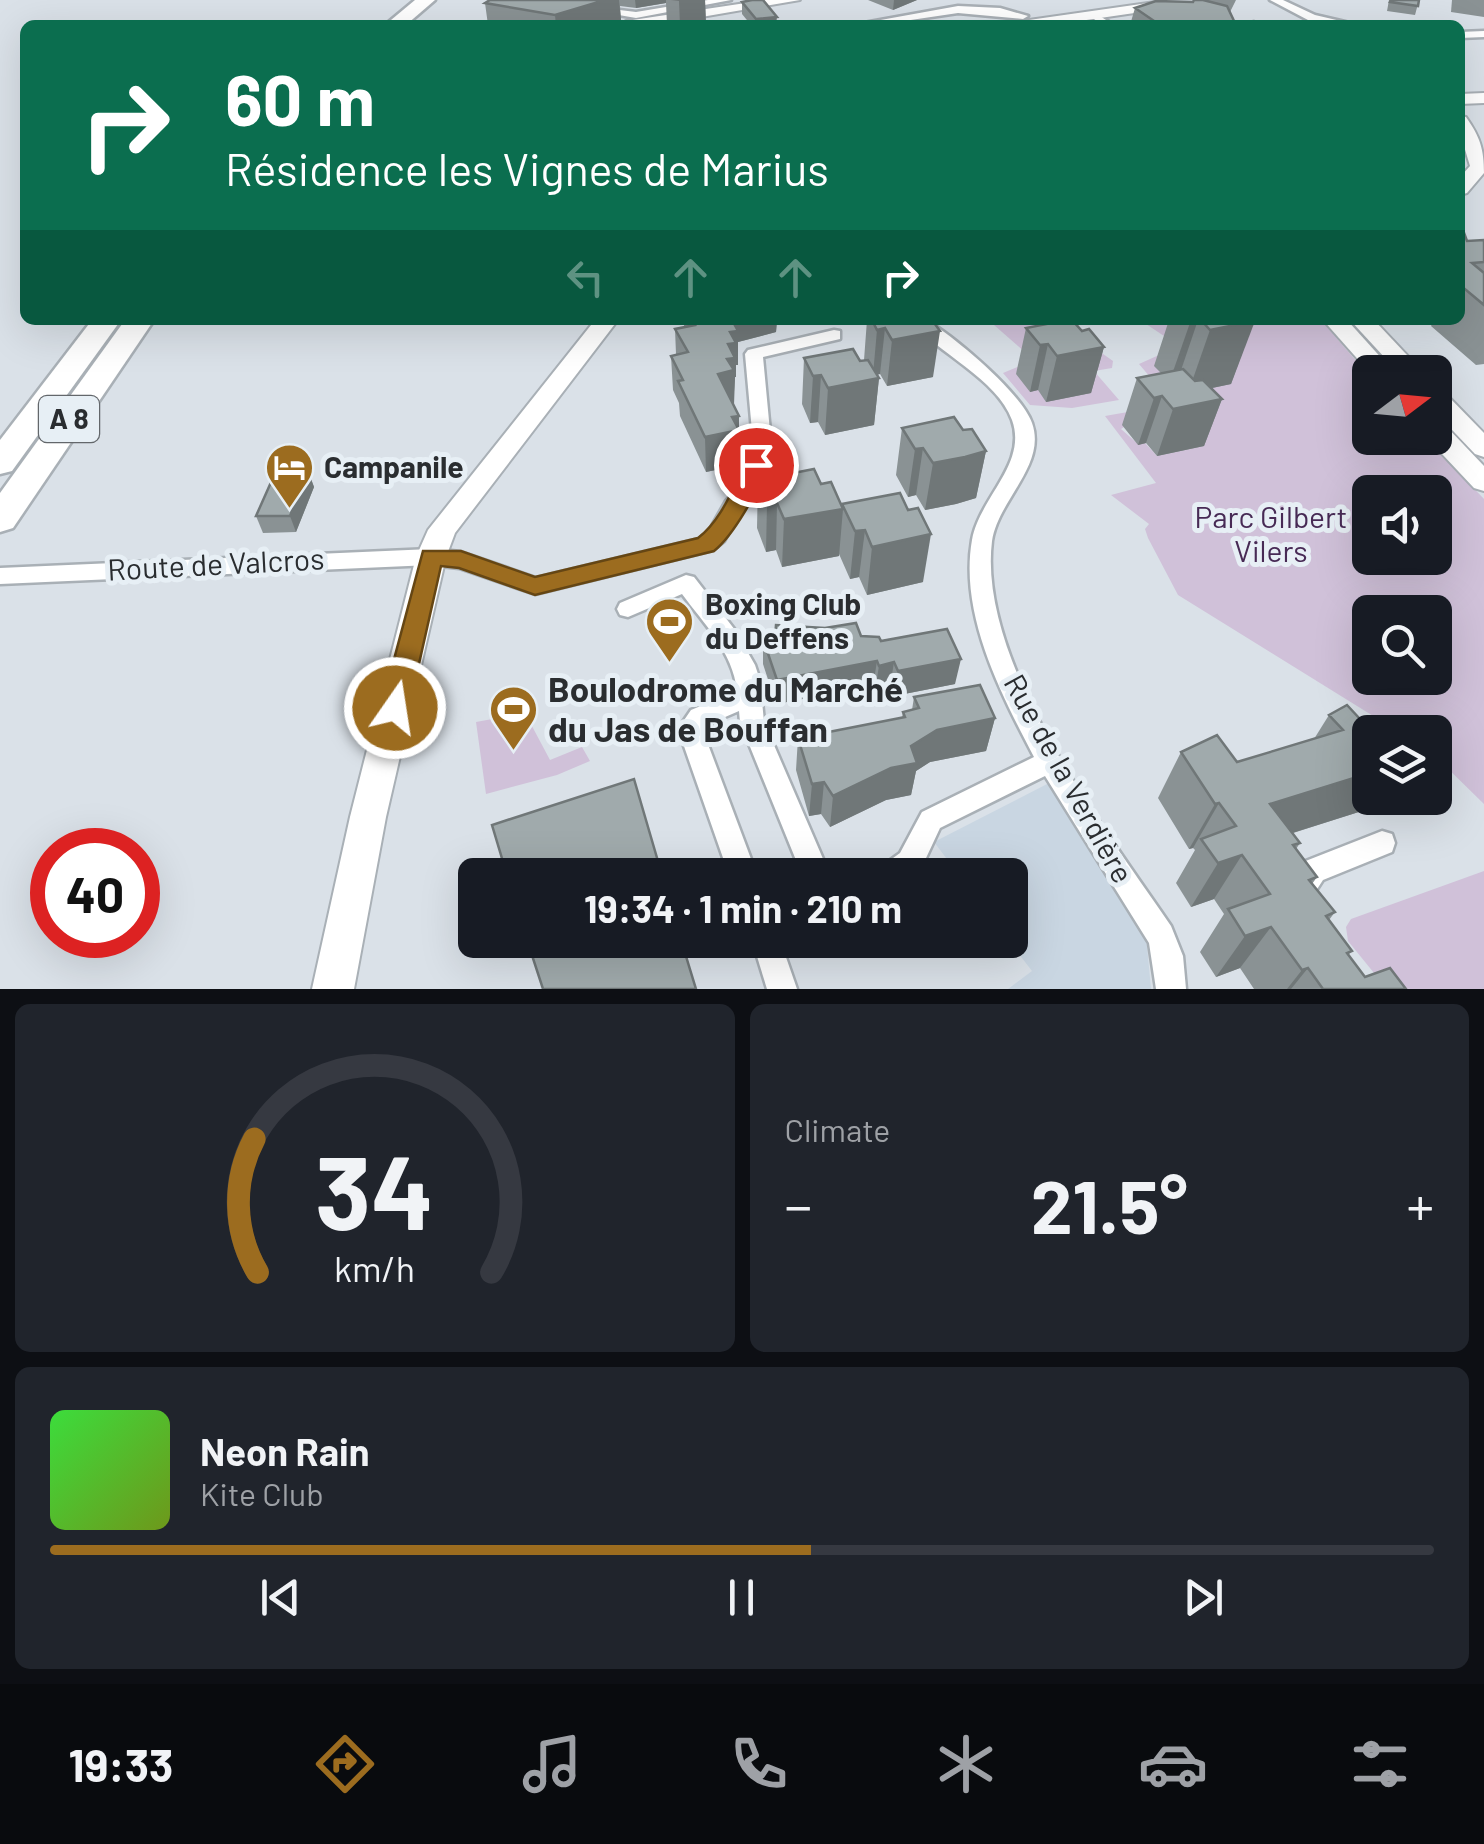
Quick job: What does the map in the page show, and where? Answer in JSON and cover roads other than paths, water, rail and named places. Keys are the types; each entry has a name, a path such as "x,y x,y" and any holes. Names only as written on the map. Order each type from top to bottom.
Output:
{"highway":[{"path":"400,20 426,0"},
{"path":"423,20 447,0"},
{"name":"A 8","path":"0,463 103,325"},
{"name":"A 8","path":"0,520 136,325"}],"main road":[{"path":"663,20 793,0"},
{"path":"1106,20 1153,8 1178,17 1176,6 1217,20"},
{"path":"1130,20 1153,8"},
{"path":"1465,128 1472,138 1478,167 1465,183"},
{"path":"333,989 368,817 431,557 442,530 465,496 603,325"},
{"path":"1339,325 1366,355"},
{"path":"1366,325 1395,355"},
{"path":"1452,415 1484,448"},
{"path":"1452,448 1484,482"}],"street":[{"path":"597,10 613,0"},
{"path":"642,0 688,8"},
{"path":"577,8 636,15 726,0"},
{"path":"876,20 949,0 982,1 1024,20"},
{"path":"1275,0 1324,20"},
{"name":"Rue de la Verdière","path":"923,325 1004,392 1015,406 1028,437 1025,452 982,538 979,577 988,619 1010,682 1051,761 1160,936 1168,956 1172,989"},
{"name":"Route de Valcros","path":"0,576 431,557 461,560 535,586 706,545 717,536 733,506 749,488 762,442 754,354 834,335"},
{"path":"628,609 686,583 738,654 750,680 752,722 809,858"},
{"path":"736,858 690,729 700,717 750,696"},
{"path":"912,858 931,820 1051,761"},
{"path":"1313,926 1301,910 1300,891 1305,879 1313,871 1382,843"},
{"path":"772,958 782,989"}],"place":[{"name":"Campanile","path":"289,510"},
{"name":"Boxing Club du Deffens","path":"670,664"},
{"name":"Boulodrome du Marché du Jas de Bouffan","path":"513,752"}],"park label":[{"name":"Parc Gilbert Vilers","path":"1271,535"}]}
